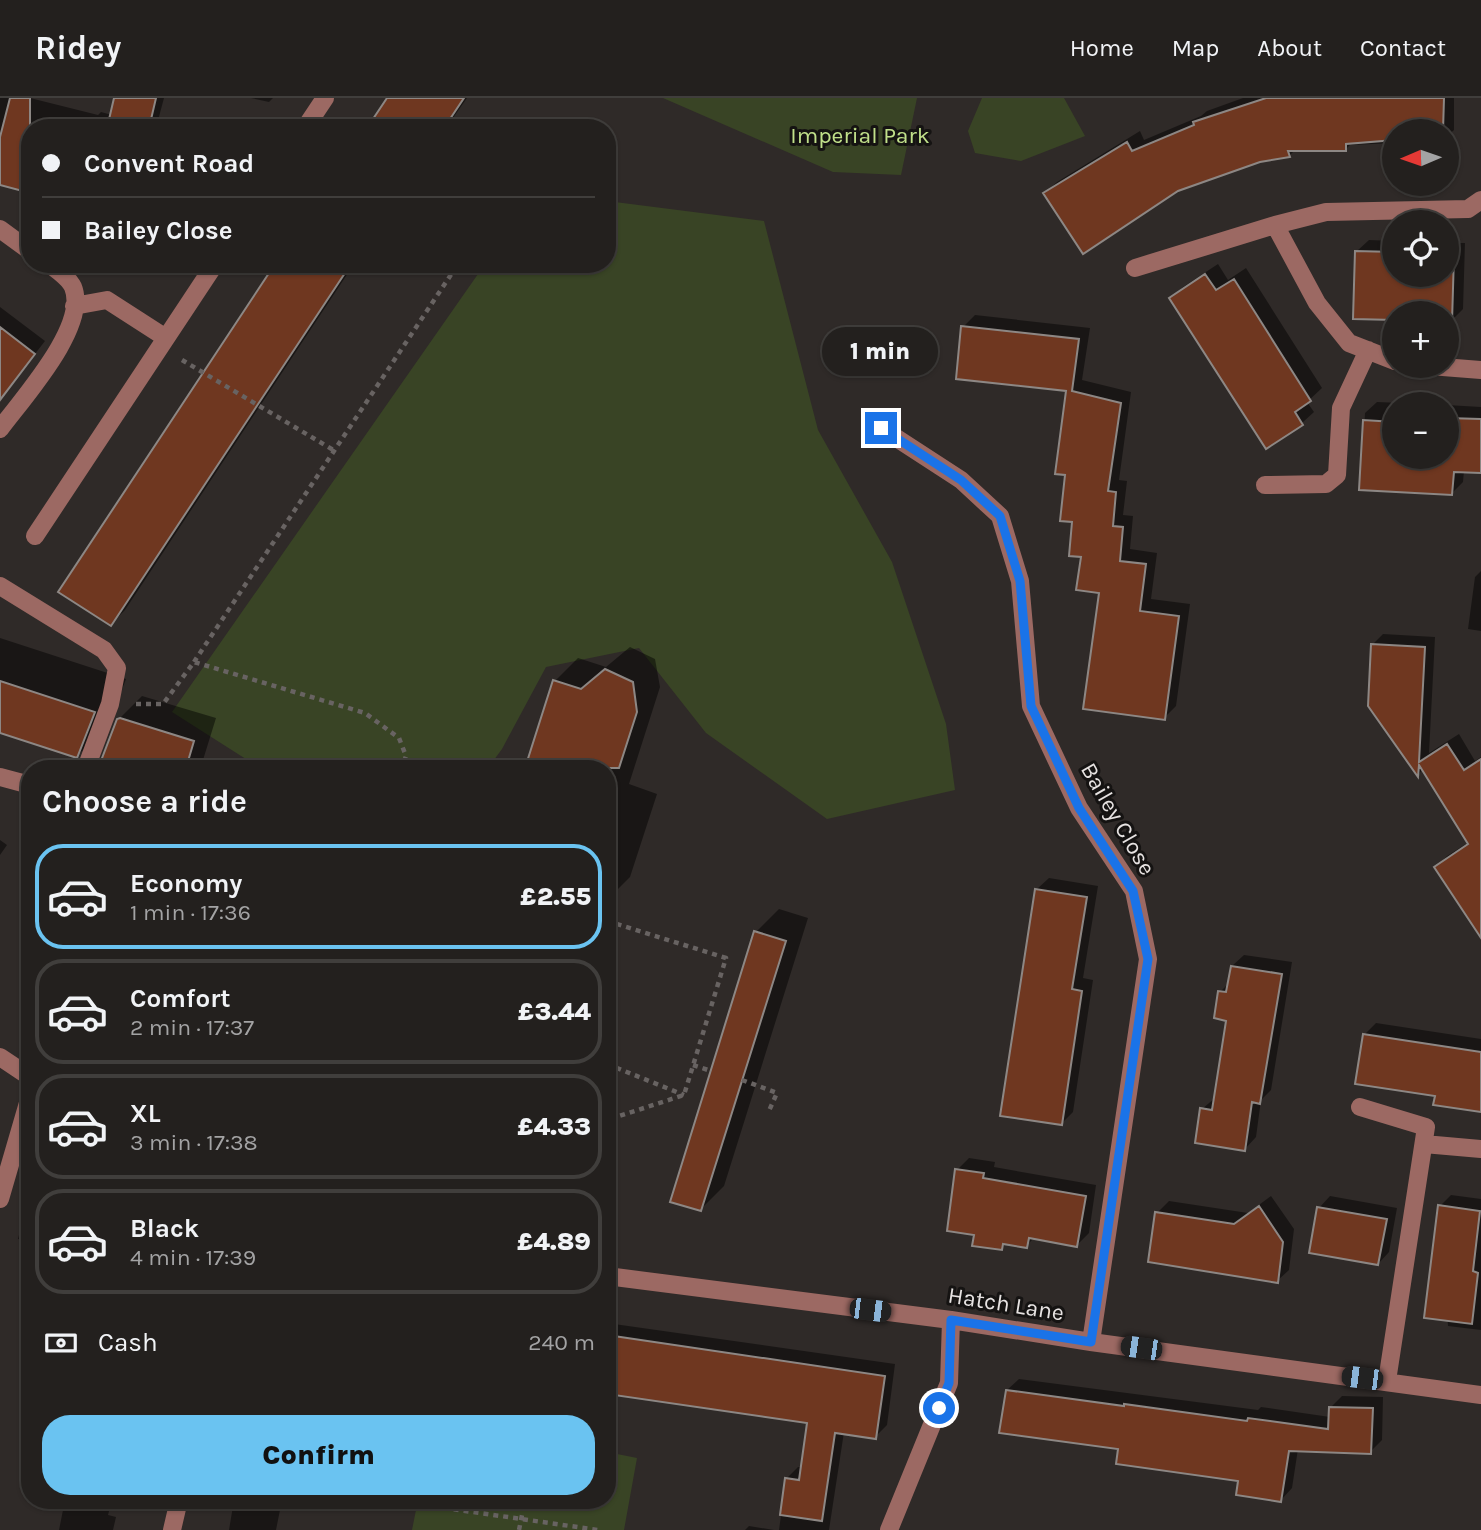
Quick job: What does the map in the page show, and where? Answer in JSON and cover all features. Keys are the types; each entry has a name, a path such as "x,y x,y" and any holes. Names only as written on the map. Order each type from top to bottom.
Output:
{"street":[{"path":"311,119 325,98"},
{"path":"1135,268 1326,212 1468,209 1481,200"},
{"path":"1275,225 1317,303 1349,343 1382,356"},
{"path":"0,229 21,244"},
{"path":"0,429 64,341 72,324 75,306 73,287 61,273"},
{"path":"35,536 209,273"},
{"path":"75,306 107,300 163,342"},
{"path":"1265,485 1326,484 1337,475 1341,408 1368,351"},
{"path":"1459,368 1481,370"},
{"name":"Bailey Close","path":"881,428 961,480 1000,516 1020,581 1031,706 1079,808 1133,891 1148,959 1091,1342"},
{"path":"0,586 104,650 117,668 110,704 89,760"},
{"path":"0,777 21,783"},
{"path":"0,1057 21,1071"},
{"path":"1360,1107 1425,1135 1481,1149"},
{"path":"0,1199 21,1127"},
{"path":"1387,1381 1425,1135"},
{"name":"Hatch Lane","path":"616,1277 951,1320 1091,1342 1481,1395"},
{"path":"889,1530 949,1383 951,1320"},
{"path":"172,1530 178,1509"}],"path":[{"path":"110,704 163,704 194,662 452,273"},
{"path":"163,342 335,451"},
{"path":"194,662 365,713 398,738 406,756 405,760"},
{"path":"616,924 726,958 684,1095"},
{"path":"693,1065 711,1071"},
{"path":"616,1068 684,1095"},
{"path":"742,1080 777,1093 768,1113"},
{"path":"616,1118 684,1095"},
{"path":"452,1509 598,1530"},
{"path":"519,1530 523,1509"}],"green space":[{"name":"Imperial Park","path":"663,98 917,98 901,175 833,172"},
{"path":"982,98 1064,98 1085,136 1021,161 975,153 968,131"},
{"path":"616,202 764,221 818,430 892,562 946,724 955,790 827,819 706,733 639,648 546,667 494,760 247,760 172,712 479,273 616,273"},
{"path":"616,1454 637,1458 624,1530 412,1530 416,1509 616,1509"}],"building":[{"path":"10,98 30,98 30,119 21,119 21,191 0,185 0,137"},
{"path":"114,98 156,98 151,119 109,119"},
{"path":"387,98 464,98 450,119 373,119"},
{"path":"1266,98 1444,98 1443,119 1382,119 1382,141 1346,144 1346,151 1288,151 1290,157 1260,162 1178,191 1083,254 1043,193 1127,142 1132,151 1194,125 1193,122"},
{"path":"1355,251 1382,252 1382,287 1453,287 1453,301 1382,301 1382,320 1353,319"},
{"path":"269,273 345,273 111,626 58,592"},
{"path":"1205,274 1216,290 1234,279 1311,401 1295,412 1303,425 1266,449 1169,298"},
{"path":"961,326 1079,339 1072,391 1121,403 1108,491 1116,492 1113,526 1123,527 1120,561 1146,564 1140,611 1179,616 1165,720 1083,709 1099,593 1076,590 1081,557 1069,556 1072,522 1060,521 1065,475 1055,474 1066,391 956,379"},
{"path":"0,327 35,354 0,400"},
{"path":"1459,418 1481,419 1481,473 1454,472 1452,495 1359,490 1363,420 1382,421 1382,469 1459,469"},
{"path":"1371,644 1425,647 1419,762 1447,744 1464,770 1481,759 1481,938 1434,867 1468,844 1419,765 1418,777 1368,706"},
{"path":"605,669 633,682 637,712 619,768 616,768 616,760 528,760 553,680 581,689"},
{"path":"0,681 95,712 77,758 0,733"},
{"path":"117,719 194,741 188,760 101,760"},
{"path":"1035,889 1087,897 1072,989 1082,991 1062,1125 1000,1116"},
{"path":"754,931 786,941 701,1211 670,1202"},
{"path":"1231,966 1282,974 1260,1104 1252,1102 1245,1151 1195,1143 1200,1108 1212,1110 1226,1021 1214,1018 1218,991 1226,992"},
{"path":"1363,1034 1481,1052 1481,1112 1433,1105 1435,1096 1355,1084"},
{"path":"955,1169 984,1173 983,1178 1086,1196 1077,1247 1029,1238 1027,1248 1003,1244 1002,1250 972,1246 974,1235 947,1231"},
{"path":"1438,1205 1480,1211 1473,1271 1478,1273 1472,1324 1424,1318"},
{"path":"1259,1206 1283,1242 1278,1283 1148,1262 1155,1212 1234,1224"},
{"path":"1317,1207 1387,1219 1378,1265 1309,1253"},
{"path":"616,1336 885,1376 876,1439 835,1433 822,1521 780,1515 785,1478 799,1480 807,1423 616,1395"},
{"path":"1006,1390 1328,1429 1329,1407 1373,1408 1371,1454 1289,1451 1281,1502 1236,1495 1238,1481 1116,1464 1118,1449 999,1433"}],"route":[{"path":"881,428 961,480 1000,516 1020,581 1031,706 1079,808 1133,891 1148,959 1091,1342 951,1320 949,1383 939,1408"}]}
